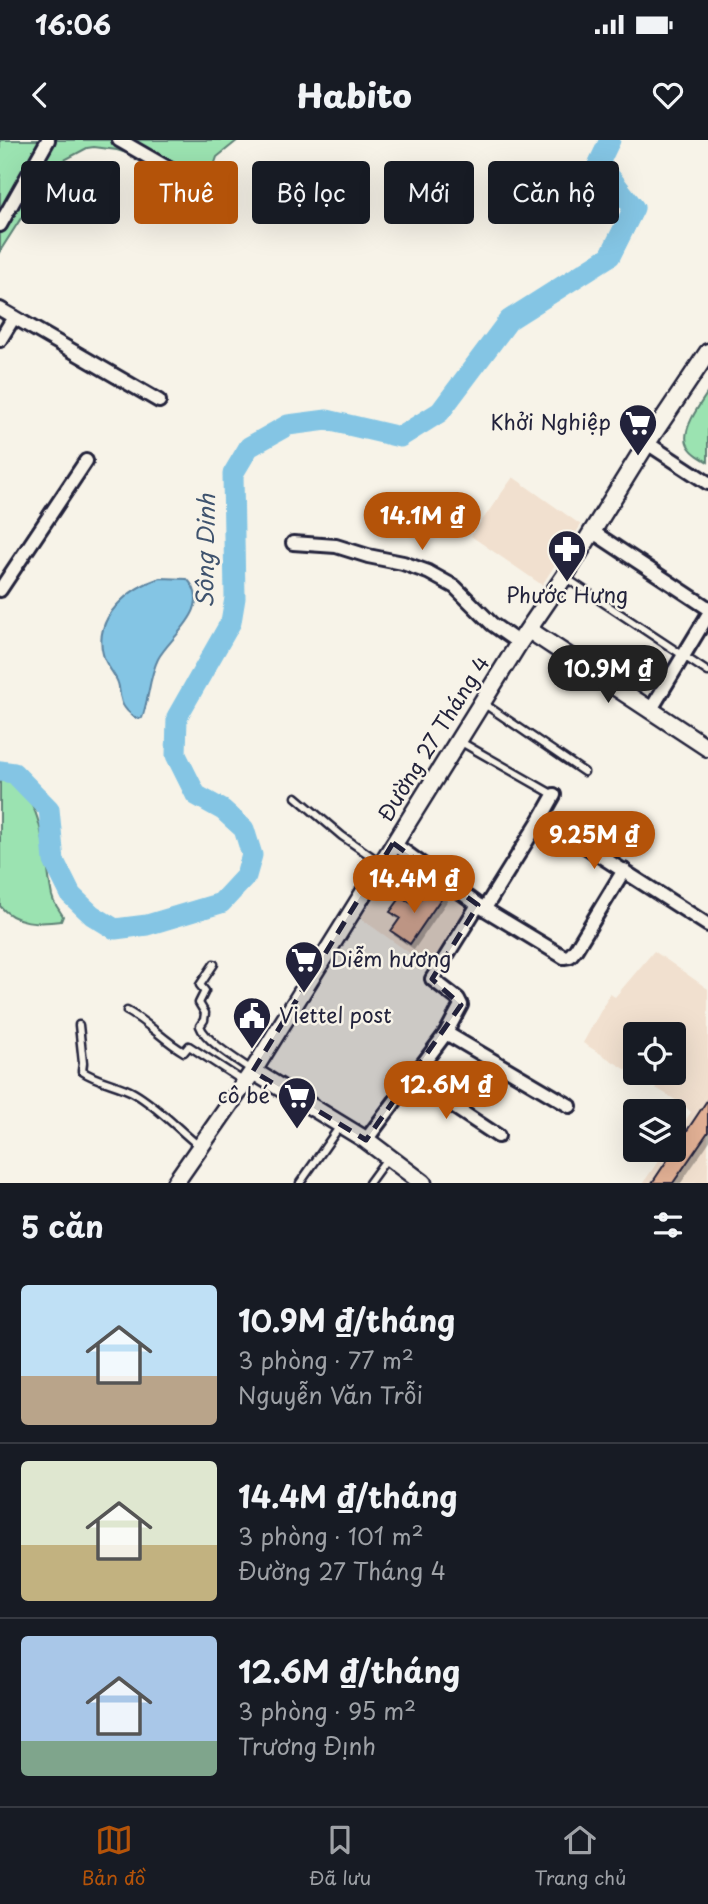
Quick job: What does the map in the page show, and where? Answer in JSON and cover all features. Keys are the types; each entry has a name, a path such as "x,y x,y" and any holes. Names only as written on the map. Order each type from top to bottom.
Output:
{"street":[{"path":"0,225 48,140"},
{"path":"119,140 156,161"},
{"path":"0,309 159,401"},
{"path":"0,340 14,317"},
{"name":"Đường 27 Tháng 4","path":"175,1183 249,1076 524,636 708,352"},
{"path":"647,443 708,483"},
{"path":"0,590 86,461"},
{"path":"593,532 708,608"},
{"path":"293,543 336,546 428,572 454,587 492,624 524,636 650,710 708,748"},
{"path":"650,710 708,615"},
{"path":"366,1140 446,1033 461,1006 458,999 432,979 554,795"},
{"path":"541,818 708,925"},
{"path":"393,844 482,906 564,957 570,956 624,870"},
{"path":"446,1033 570,1106"},
{"path":"249,1076 341,1124 423,1183"},
{"path":"412,1079 498,1136"}],"lane":[{"path":"564,577 708,672"},
{"path":"483,703 584,772"},
{"path":"459,741 554,795"},
{"path":"296,797 342,836 381,863"},
{"path":"214,964 200,985 205,991 199,1003 205,1013 201,1030 249,1076"},
{"path":"127,1011 184,1052 189,1046 249,1076"},
{"path":"79,1026 82,1071 148,1101 200,1147"},
{"path":"300,1183 341,1124"},
{"path":"369,1183 388,1157"}],"highlighted area":[{"path":"393,843 478,905 432,979 461,1005 366,1140 253,1071"}],"shaded area":[{"path":"513,477 581,525 542,585 471,536"},
{"path":"404,857 472,905 428,966 360,918"},
{"path":"654,951 708,989 708,1183 643,1183 658,1162 686,1162 686,1120 691,1112 686,1108 686,1099 674,1099 651,1085 686,1085 686,1022 623,1022 623,1068 583,1043 610,994 615,997"}],"green space":[{"path":"0,140 238,140 216,161 142,161 117,150 94,147 63,161 21,161 21,218 0,251"},
{"path":"708,392 708,462 691,449 686,437 693,417"},
{"path":"0,774 15,782 34,809 44,844 52,896 63,916 61,921 28,921 13,916 0,906"}],"water":[{"path":"161,578 187,579 194,590 196,600 188,621 158,659 142,718 138,719 123,705 118,683 104,658 101,640 109,616 126,596"}],"building":[{"path":"428,888 442,897 410,944 391,931 400,918 390,912 401,897 411,903 416,896 420,899"},
{"path":"708,1099 708,1132 673,1183 652,1183 666,1162 686,1162 686,1132"}],"waterway":[{"name":"Sông Dinh","path":"0,771 14,773 49,809 54,861 71,895 92,915 115,929 147,925 221,903 246,876 252,855 244,829 223,810 196,795 176,755 177,717 231,622 235,598 233,474 249,447 288,425 327,420 400,437 440,412 509,320 610,256 634,208 599,163 610,140"}],"place":[{"name":"Khởi Nghiệp","path":"638,457"},
{"name":"Phước Hưng","path":"567,583"},
{"name":"Diễm hương","path":"304,994"},
{"name":"Viettel post","path":"252,1050"},
{"name":"cô bé","path":"297,1130"}]}
